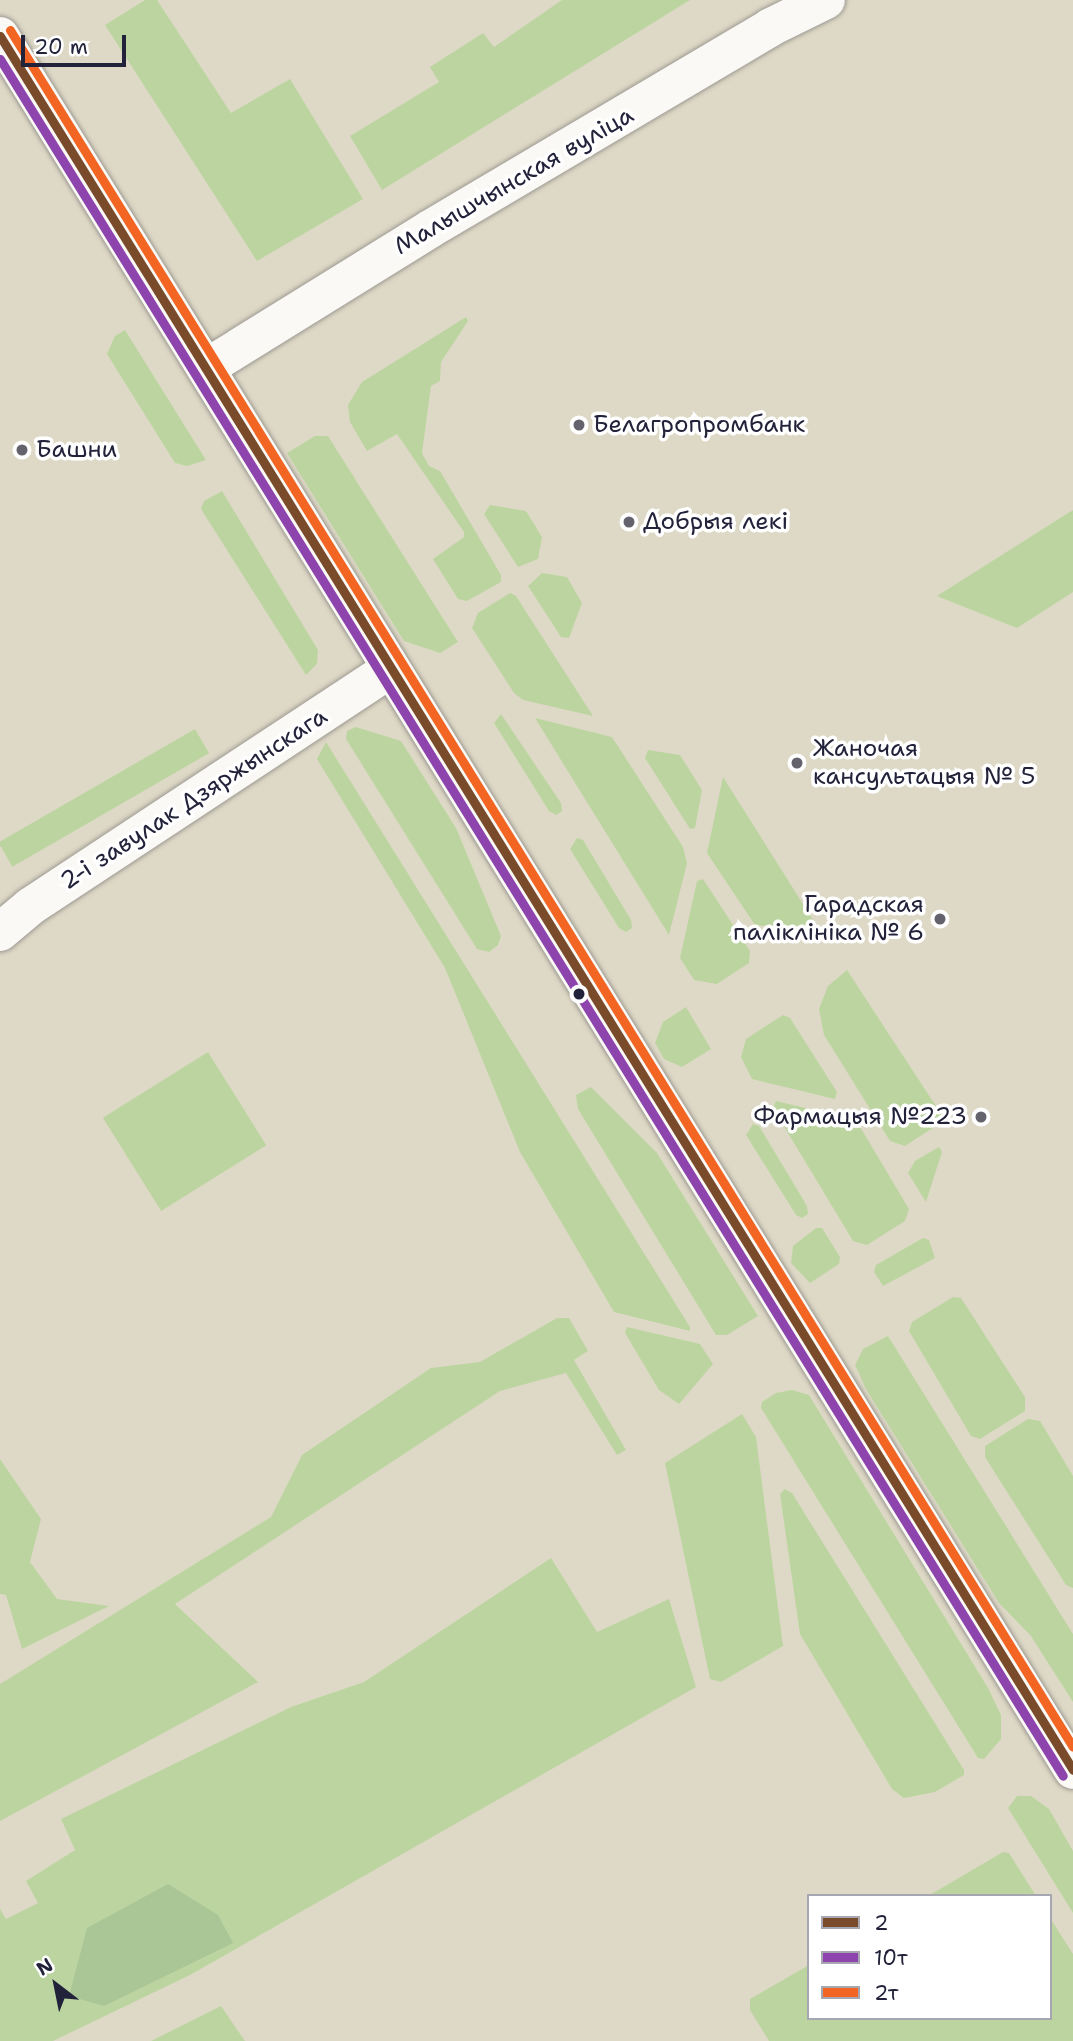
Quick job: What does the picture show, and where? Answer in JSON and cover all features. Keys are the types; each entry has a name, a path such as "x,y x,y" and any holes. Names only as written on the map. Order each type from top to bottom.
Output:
{"street":[{"name":"Малышчынская вуліца","path":"206,368 430,229 771,27 826,0"},
{"path":"0,36 1073,1770"},
{"name":"2-і завулак Дзяржынскага","path":"0,932 31,906 391,669"}],"green space":[{"path":"145,0 157,0 231,113 290,79 363,199 257,261 105,25"},
{"path":"562,0 690,0 382,190 350,136 439,82 430,67 483,33 494,47"},
{"path":"466,317 468,321 441,362 440,381 431,386 422,453 429,466 440,471 501,575 501,582 467,601 458,599 433,559 464,537 464,532 397,434 367,451 350,422 348,405 362,382"},
{"path":"125,330 206,460 187,466 175,463 107,354 115,336"},
{"path":"315,436 328,436 458,642 440,653 404,641 287,453"},
{"path":"222,491 318,650 317,664 306,675 201,509 204,501"},
{"path":"490,505 526,511 542,537 538,559 518,567 484,514"},
{"path":"1073,510 1073,592 1017,628 937,596"},
{"path":"542,573 567,577 582,603 569,638 561,637 528,586"},
{"path":"510,593 516,596 593,716 523,700 514,693 472,628 478,613"},
{"path":"501,714 561,803 562,811 556,815 549,811 494,723"},
{"path":"535,718 612,737 683,847 687,863 669,935"},
{"path":"356,727 401,741 456,828 501,936 498,945 489,952 477,949 346,739 347,731"},
{"path":"195,729 209,753 12,867 0,842"},
{"path":"326,742 690,1327 690,1331 614,1312 520,1152 445,968 317,759"},
{"path":"648,750 680,755 702,790 695,828 690,829 645,758"},
{"path":"723,777 815,923 785,928 755,925 707,853"},
{"path":"577,838 583,840 631,920 632,928 626,932 619,928 570,849"},
{"path":"703,879 750,951 749,963 717,984 694,980 680,958 697,881"},
{"path":"847,970 945,1120 905,1146 890,1141 824,1035 819,1009 828,986"},
{"path":"686,1007 711,1049 682,1067 664,1059 655,1043 663,1022"},
{"path":"783,1015 790,1018 837,1092 835,1099 752,1079 741,1057 746,1039"},
{"path":"208,1052 266,1145 161,1211 103,1118"},
{"path":"591,1087 657,1153 758,1316 727,1335 716,1335 578,1109 576,1095"},
{"path":"776,1101 856,1120 909,1209 905,1221 867,1245 853,1241 773,1108"},
{"path":"753,1124 759,1126 807,1206 808,1214 802,1218 796,1215 746,1135"},
{"path":"939,1147 942,1152 926,1202 908,1173 915,1161"},
{"path":"816,1228 822,1228 840,1257 839,1264 810,1283 791,1263 793,1246"},
{"path":"923,1238 929,1240 935,1258 883,1286 874,1272 876,1265"},
{"path":"953,1297 961,1298 1025,1397 1025,1411 980,1439 971,1436 909,1331 912,1322"},
{"path":"557,1318 569,1318 588,1351 574,1360 626,1450 617,1455 566,1373 500,1391 175,1604 258,1682 0,1821 0,1684 271,1517 302,1455 431,1368 480,1362"},
{"path":"627,1327 700,1344 713,1364 679,1404 659,1390 625,1333"},
{"path":"888,1336 1073,1634 1073,1702 1031,1636 999,1603 866,1389 855,1365 863,1349"},
{"path":"792,1390 809,1395 988,1688 1001,1715 1001,1739 984,1759 978,1758 761,1408 762,1402 776,1393"},
{"path":"742,1414 756,1437 783,1646 721,1682 710,1679 665,1463"},
{"path":"1028,1419 1040,1421 1073,1476 1073,1588 1066,1585 985,1457 985,1446"},
{"path":"0,1459 41,1519 30,1562 57,1599 109,1606 22,1649 6,1595 0,1594"},
{"path":"785,1489 792,1493 964,1770 964,1775 935,1792 904,1798 892,1789 800,1634 780,1494"},
{"path":"551,1558 597,1632 669,1599 696,1687 190,1975 53,2041 0,2041 0,1909 6,1919 38,1903 26,1881 75,1850 61,1819 291,1707 364,1682"},
{"path":"1017,1796 1031,1796 1049,1809 1073,1851 1073,1913 1008,1808"},
{"path":"1003,1852 1009,1853 1035,1894 931,1894"},
{"path":"168,1884 218,1915 233,1943 104,2006 69,1996 87,1928"},
{"path":"1052,1921 1073,1954 1073,2041 769,2041 750,2010 750,1999 807,1966 807,2020 1052,2020"},
{"path":"221,2006 245,2041 151,2041"}],"transit line":[{"name":"2т","path":"10,30 1073,1747"},
{"name":"2","path":"0,36 1073,1770"},
{"name":"10т","path":"0,59 1063,1776"}],"place":[{"name":"Белагропромбанк","path":"579,425"},
{"name":"Башни","path":"22,450"},
{"name":"Добрыя лекі","path":"629,522"},
{"name":"Жаночая кансультацыя № 5","path":"797,763"},
{"name":"Гарадская паліклініка № 6","path":"940,919"},
{"name":"Фармацыя №223","path":"981,1117"}]}
